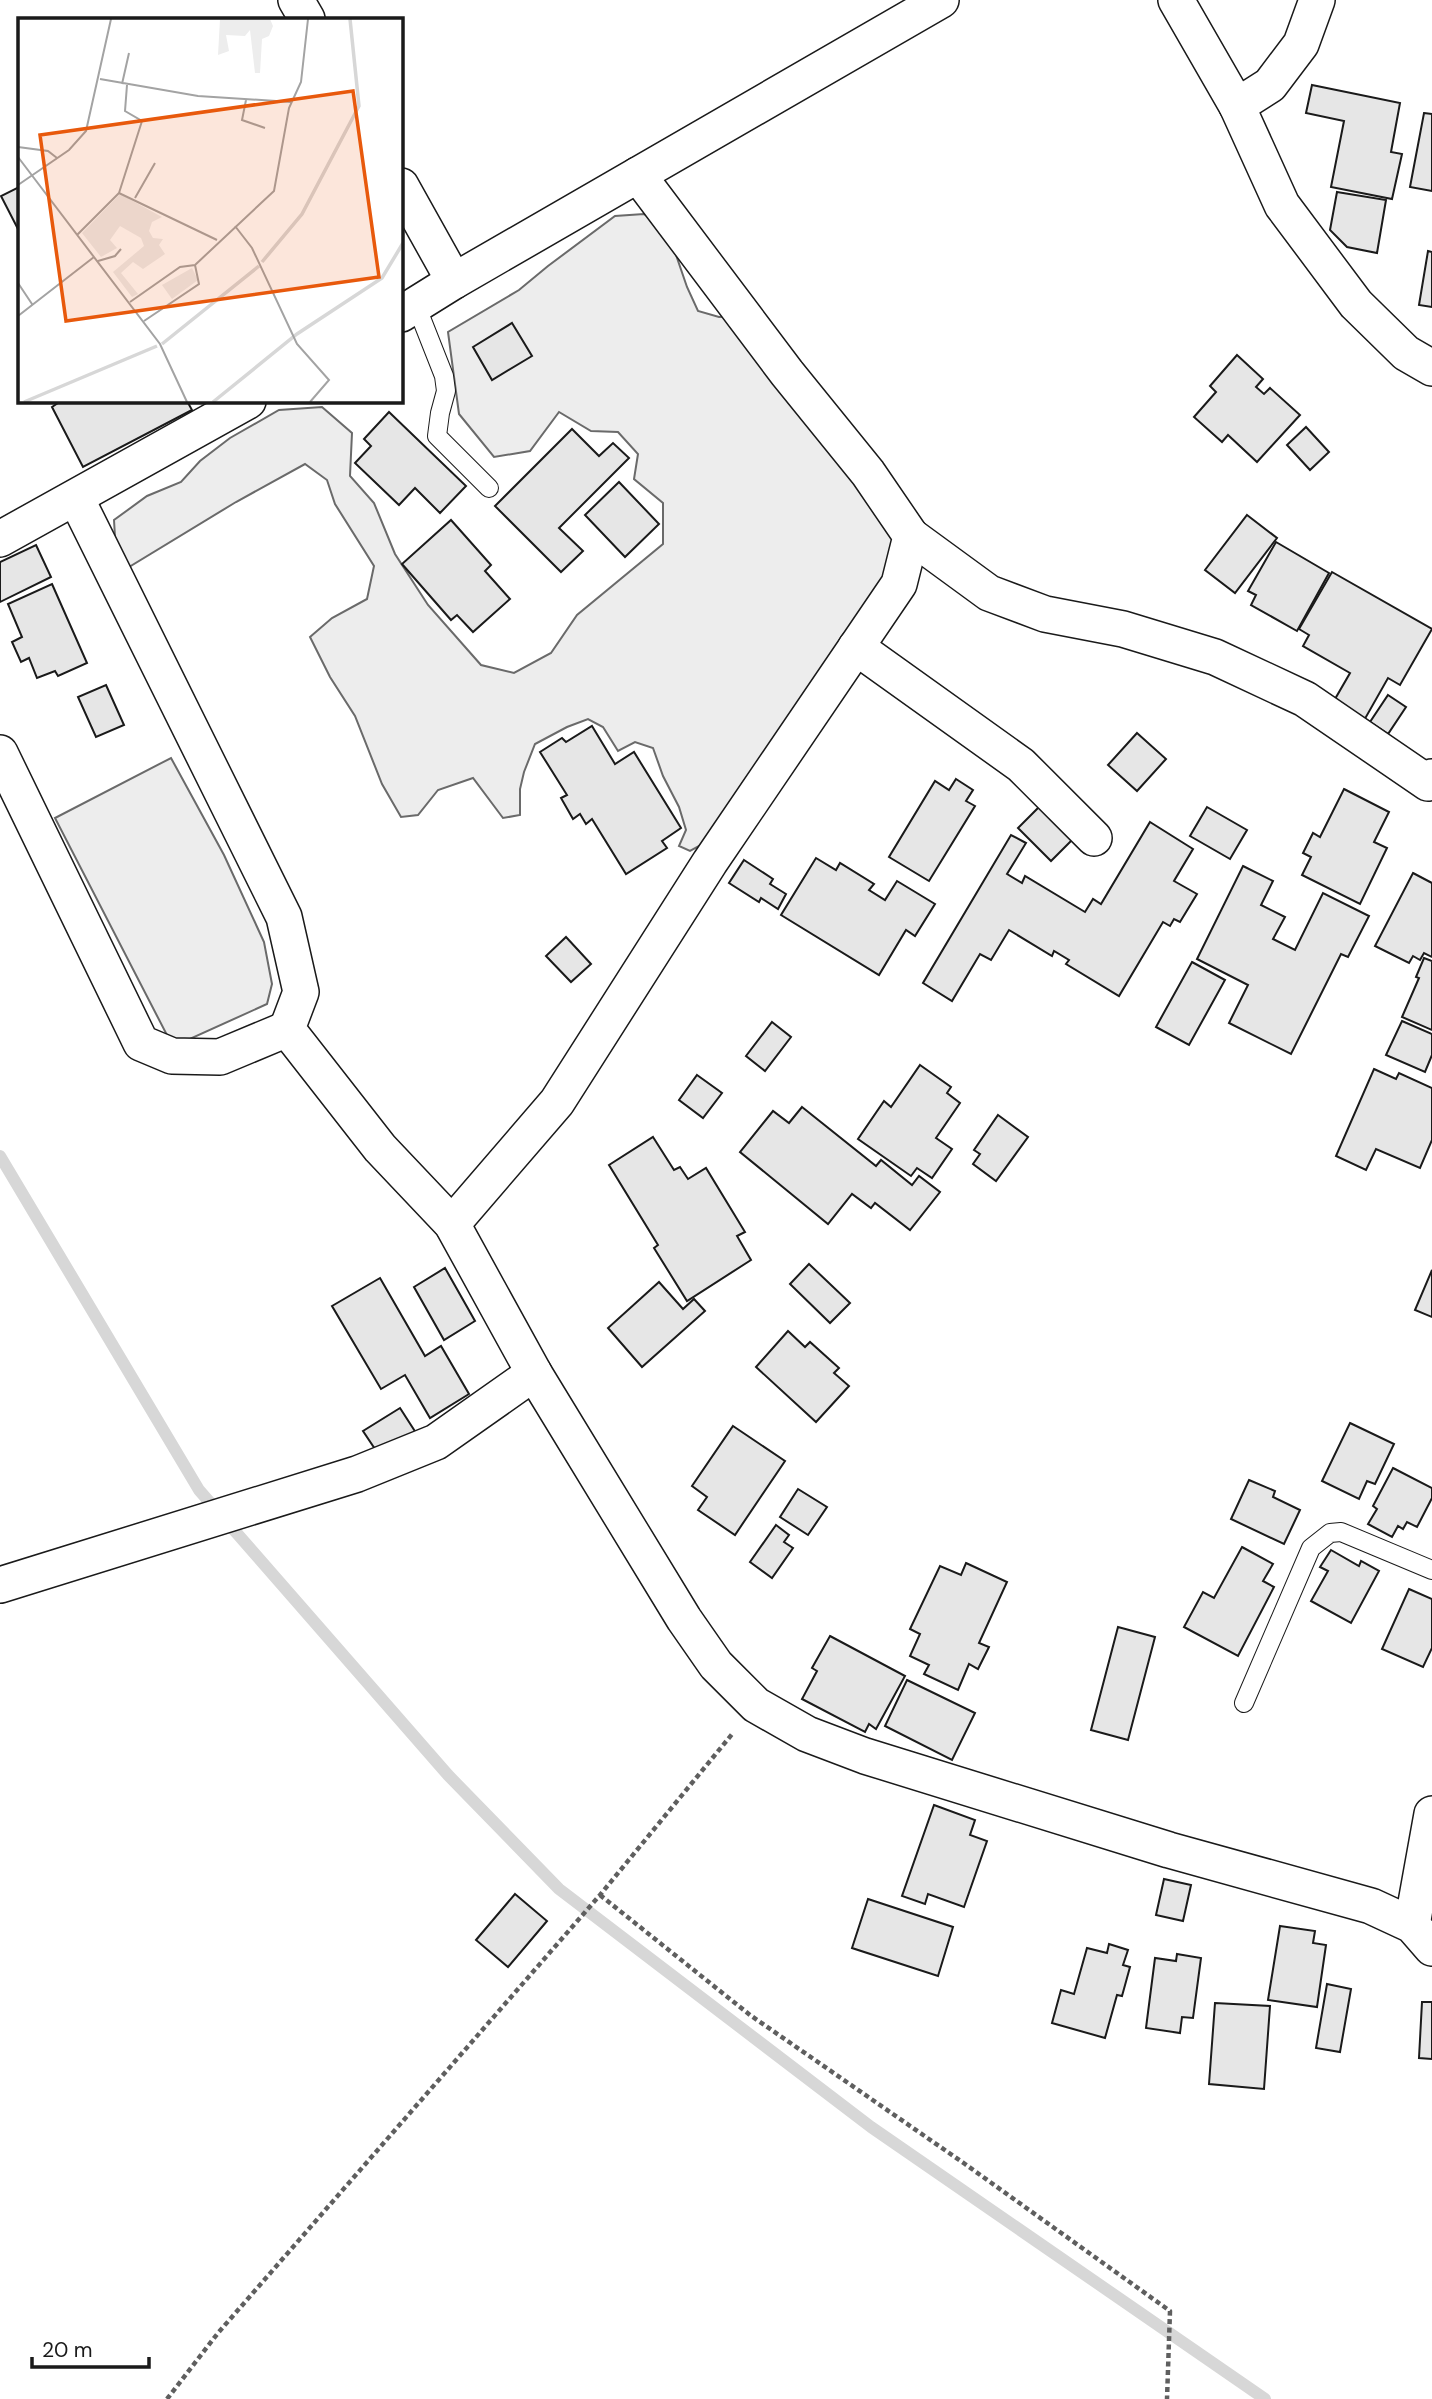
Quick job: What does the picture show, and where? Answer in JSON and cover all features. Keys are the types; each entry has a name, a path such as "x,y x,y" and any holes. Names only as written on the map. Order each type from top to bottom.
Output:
{"street":[{"path":"296,0 306,18"},
{"path":"408,310 941,0"},
{"path":"1176,0 1237,106 1282,205 1356,304 1406,353 1432,368"},
{"path":"1237,106 1270,85 1301,44 1317,0"},
{"path":"638,175 787,373 868,473 911,536 989,593 1045,614 1123,629 1215,657 1305,699 1428,783 1432,777"},
{"path":"402,188 454,281"},
{"path":"0,539 246,402"},
{"path":"0,753 141,1043 172,1056 220,1057 288,1029 301,992 284,917 76,498"},
{"path":"452,1224 556,1102 710,862 899,584 911,536"},
{"path":"856,647 1021,765 1094,838"},
{"path":"288,1029 380,1148 452,1224 534,1373 684,1619 716,1665 756,1705 807,1734 865,1756 1168,1850 1371,1906 1422,1937 1432,1814"},
{"path":"0,1585 357,1474 436,1442 534,1373"}],"lane":[{"path":"408,310 444,376 446,391 437,436 489,488"},
{"path":"1244,1703 1311,1548 1330,1533 1341,1532 1432,1570"}],"path":[{"path":"167,2399 218,2333 600,1895 756,1705"},
{"path":"600,1895 750,2015 1170,2311 1167,2399"}],"shaded area":[{"path":"644,214 661,226 675,252 698,311 719,317 736,316 900,543 884,578 805,697 701,845 690,851 679,846 686,830 653,748 635,742 618,751 603,727 588,719 535,744 520,789 520,815 503,818 473,778 438,790 418,815 401,817 382,784 355,716 330,677 310,637 332,618 367,599 374,566 335,504 327,480 305,464 129,567 116,554 114,520 147,496 181,482 200,461 230,438 279,410 322,407 352,433 350,476 374,503 395,554 428,605 481,665 514,673 551,653 577,615 663,544 663,503 634,479 638,454 618,432 591,431 559,412 530,451 494,457 459,414 448,332 519,290 615,216"},
{"path":"171,758 224,855 264,942 272,984 267,1004 181,1043 169,1039 55,818"}],"building":[{"path":"1312,85 1400,103 1391,152 1402,154 1392,199 1331,187 1344,121 1306,113"},
{"path":"1424,113 1432,114 1432,191 1410,187"},
{"path":"18,188 18,229 1,196"},
{"path":"1337,192 1386,200 1377,253 1347,247 1330,230"},
{"path":"1428,251 1432,252 1432,307 1419,305"},
{"path":"512,323 532,356 492,380 473,347"},
{"path":"1237,355 1263,379 1256,387 1264,394 1270,388 1300,415 1257,462 1228,435 1222,442 1194,417 1216,392 1210,386"},
{"path":"60,402 188,402 192,410 83,467 52,407"},
{"path":"389,412 466,486 440,513 415,488 399,505 355,463 371,446 364,439"},
{"path":"1306,427 1329,452 1310,470 1287,445"},
{"path":"572,429 599,456 613,443 629,458 559,528 583,551 561,572 495,506"},
{"path":"619,482 659,524 625,557 585,515"},
{"path":"1247,515 1277,538 1235,593 1205,570"},
{"path":"451,520 491,565 485,571 510,599 473,632 457,615 451,620 402,564"},
{"path":"1276,542 1329,573 1297,631 1251,605 1256,595 1248,591"},
{"path":"36,545 51,577 0,602 0,562"},
{"path":"1332,572 1432,629 1400,685 1388,678 1362,724 1331,706 1350,673 1303,646 1309,635 1299,629"},
{"path":"52,584 87,663 58,676 55,671 37,678 29,658 21,662 12,642 22,637 8,604"},
{"path":"106,685 124,725 96,737 78,697"},
{"path":"1388,695 1406,707 1388,734 1370,722"},
{"path":"592,726 615,764 634,752 681,828 662,841 667,848 626,874 592,819 586,824 580,814 573,819 561,798 567,795 540,752 562,738 566,742"},
{"path":"1137,733 1166,759 1137,791 1108,765"},
{"path":"956,779 973,790 966,801 975,806 929,881 889,857 935,781 949,790"},
{"path":"1344,789 1389,812 1374,842 1387,848 1360,904 1302,875 1311,857 1303,853 1313,833 1320,837"},
{"path":"1042,804 1075,837 1051,861 1018,828"},
{"path":"1207,807 1247,830 1230,859 1190,836"},
{"path":"1150,822 1193,849 1174,881 1197,894 1180,922 1174,919 1170,926 1163,922 1119,996 1066,964 1069,960 1054,951 1052,956 1009,930 991,960 980,954 952,1001 923,983 1011,835 1026,843 1007,874 1022,883 1025,876 1085,912 1093,899 1101,904"},
{"path":"816,858 836,870 840,863 874,884 869,890 885,900 897,881 935,904 915,936 906,930 879,975 781,915"},
{"path":"744,860 773,879 770,884 786,894 778,909 761,898 759,902 729,883"},
{"path":"1243,866 1273,881 1261,905 1285,917 1273,939 1295,950 1323,893 1369,916 1348,957 1341,954 1291,1054 1229,1023 1248,985 1197,959"},
{"path":"1413,873 1432,883 1432,957 1424,953 1420,960 1413,956 1409,963 1375,946"},
{"path":"566,937 591,964 571,982 546,956"},
{"path":"1424,958 1432,961 1432,1030 1402,1017 1419,978 1416,977"},
{"path":"1192,962 1225,980 1189,1045 1156,1027"},
{"path":"1402,1021 1432,1034 1432,1055 1425,1072 1386,1055"},
{"path":"772,1022 791,1037 765,1071 746,1056"},
{"path":"920,1065 951,1087 947,1093 960,1103 936,1138 952,1149 932,1178 917,1168 911,1176 858,1139 884,1101 891,1107"},
{"path":"1374,1069 1396,1079 1399,1073 1432,1088 1432,1140 1420,1168 1376,1149 1366,1170 1336,1156"},
{"path":"697,1075 722,1093 703,1118 679,1100"},
{"path":"802,1107 876,1166 881,1160 912,1185 919,1176 940,1192 910,1230 875,1203 871,1208 852,1194 828,1224 740,1152 773,1111 789,1123"},
{"path":"998,1115 1028,1137 996,1181 973,1164 980,1154 974,1150"},
{"path":"653,1137 674,1170 680,1167 688,1179 706,1168 745,1232 737,1236 751,1260 687,1301 654,1248 658,1245 609,1165"},
{"path":"809,1264 850,1303 830,1323 790,1284"},
{"path":"445,1268 475,1321 444,1340 414,1287"},
{"path":"1432,1270 1432,1317 1415,1310"},
{"path":"380,1278 425,1356 441,1346 469,1394 430,1418 405,1375 381,1389 332,1306"},
{"path":"659,1282 683,1309 694,1299 705,1311 642,1367 608,1328"},
{"path":"788,1331 805,1347 810,1342 839,1368 834,1373 849,1386 816,1422 756,1367"},
{"path":"400,1408 418,1436 377,1452 363,1431"},
{"path":"1350,1423 1394,1444 1375,1484 1367,1481 1359,1499 1322,1481"},
{"path":"733,1426 785,1461 735,1535 698,1510 707,1497 692,1486"},
{"path":"1393,1468 1432,1488 1432,1498 1417,1527 1407,1522 1403,1529 1398,1526 1392,1537 1368,1524 1377,1509 1373,1506"},
{"path":"1249,1480 1275,1491 1273,1497 1300,1510 1284,1544 1231,1519"},
{"path":"798,1489 827,1507 808,1535 780,1517"},
{"path":"776,1525 789,1535 784,1542 793,1548 772,1578 750,1562"},
{"path":"1242,1547 1273,1564 1263,1581 1274,1587 1238,1656 1184,1627 1203,1592 1214,1598"},
{"path":"1331,1550 1359,1566 1361,1561 1379,1571 1351,1623 1311,1601 1328,1571 1320,1567"},
{"path":"966,1563 1007,1582 979,1643 989,1647 978,1669 969,1664 958,1690 924,1674 929,1665 910,1656 920,1634 910,1629 940,1566 961,1575"},
{"path":"1409,1589 1432,1599 1432,1648 1423,1667 1382,1649"},
{"path":"1118,1627 1155,1637 1128,1740 1091,1730"},
{"path":"830,1636 905,1676 876,1729 869,1724 865,1732 802,1699 817,1671 812,1668"},
{"path":"907,1680 975,1713 952,1760 885,1726"},
{"path":"934,1805 975,1820 970,1835 987,1841 964,1907 928,1894 925,1904 902,1896"},
{"path":"1164,1879 1191,1885 1183,1921 1156,1915"},
{"path":"515,1894 547,1921 508,1967 476,1940"},
{"path":"868,1899 953,1927 938,1976 852,1948"},
{"path":"1280,1926 1315,1931 1313,1943 1326,1945 1317,2007 1268,2000"},
{"path":"1109,1944 1128,1950 1123,1965 1130,1967 1122,1996 1117,1995 1105,2038 1052,2023 1061,1990 1074,1994 1087,1948 1107,1953"},
{"path":"1177,1954 1201,1958 1193,2018 1182,2017 1180,2033 1146,2028 1155,1958 1176,1961"},
{"path":"1327,1984 1351,1989 1340,2052 1316,2048"},
{"path":"1422,2002 1432,2002 1432,2059 1419,2058"},
{"path":"1215,2003 1270,2006 1264,2089 1209,2084"}],"waterway":[{"path":"0,1156 199,1490 448,1775 559,1889 871,2127 1265,2399"}]}
